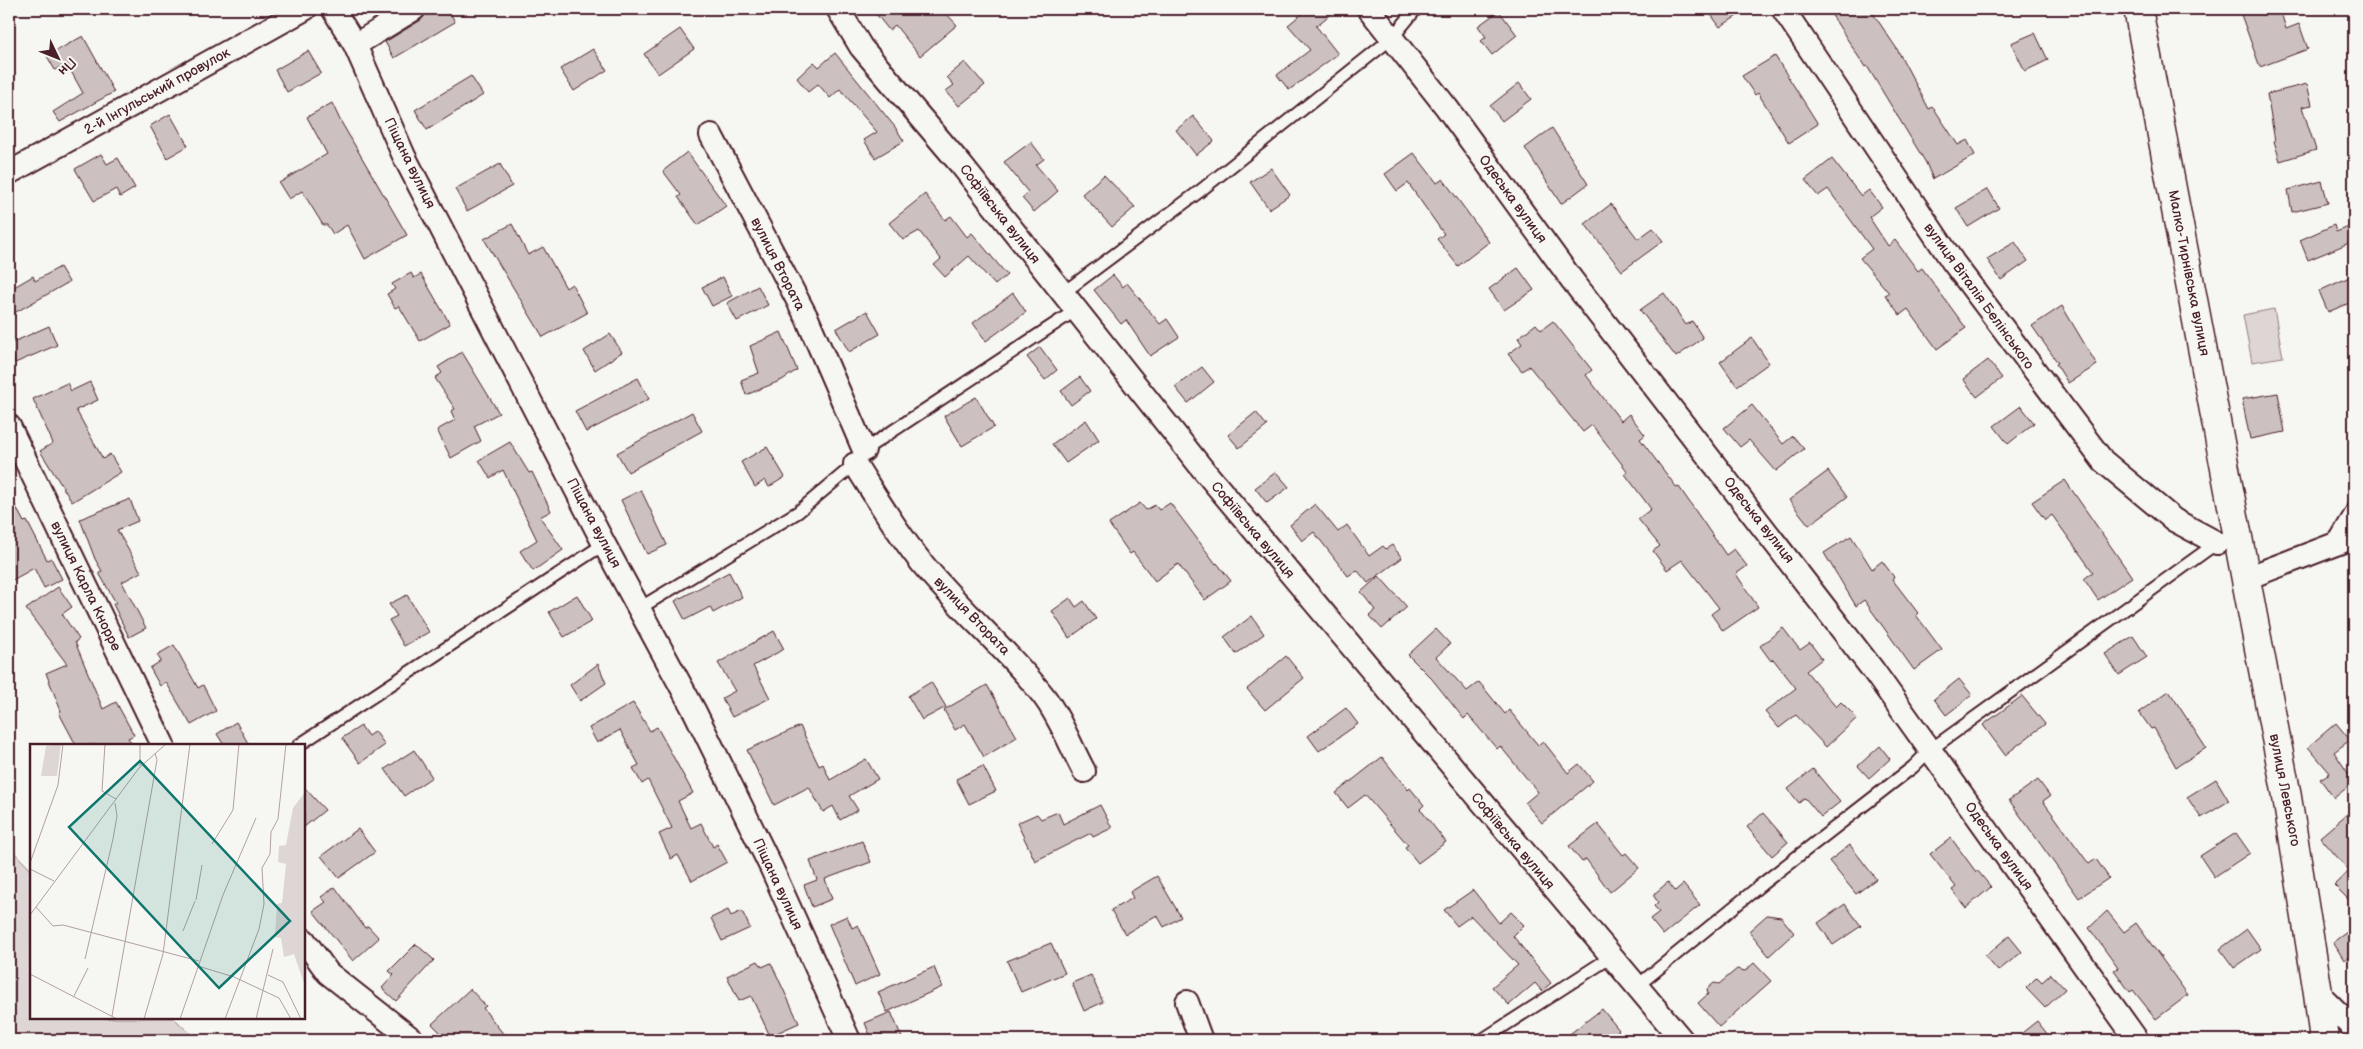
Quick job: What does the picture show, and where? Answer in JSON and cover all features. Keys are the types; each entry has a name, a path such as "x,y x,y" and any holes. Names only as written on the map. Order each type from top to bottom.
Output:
{"main road":[{"name":"Малко-Тирнівська вулиця","path":"2138,9 2227,540"},
{"name":"вулиця Левського","path":"2227,540 2244,579 2286,791 2318,993"},
{"path":"2318,993 2324,1040"}],"street":[{"name":"2-й Інгульський провулок","path":"9,173 305,9"},
{"name":"Піщана вулиця","path":"333,9 354,45 404,156 604,544 640,608 771,867 849,1040"},
{"path":"354,45 414,9"},
{"name":"Софіївська вулиця","path":"838,9 861,47 962,166 1201,467 1682,1040"},
{"name":"Одеська вулиця","path":"1369,9 1447,108 1572,280 1822,602 2137,1040"},
{"name":"вулиця Віталія Белінського","path":"1783,9 1953,262 2103,461 2174,520 2227,540"},
{"name":"вулиця Втората","path":"711,135 807,318 860,457 893,524 922,563 976,622 1004,648 1044,696 1084,771"},
{"name":"вулиця Карла Кнорре","path":"9,426 163,744"},
{"path":"2244,579 2330,548 2354,537"},
{"path":"305,941 328,973 413,1040"},
{"path":"2318,993 2354,1029"},
{"path":"1187,1002 1201,1040"}],"lane":[{"path":"640,608 798,512 860,457 1069,301 1200,191 1392,38 1416,9"},
{"path":"2330,548 2354,507"},
{"path":"1636,987 1762,884 1913,767 1930,750 2227,540"},
{"path":"302,744 604,544"},
{"path":"1482,1040 1611,957"}],"shaded area":[{"path":"2274,309 2283,357 2252,362 2243,315"},
{"path":"9,847 30,869 30,1019 175,1019 196,1040 9,1040"}],"building":[{"path":"427,9 448,9 455,22 394,58 385,42 421,20"},
{"path":"872,9 942,9 957,25 920,56 895,25 889,30"},
{"path":"1308,9 1337,9 1316,26 1338,54 1289,90 1277,75 1310,50 1288,25"},
{"path":"1707,9 1748,9 1720,27"},
{"path":"1828,9 1870,9 1897,49 1929,109 1933,107 1958,145 1967,140 1975,155 1933,179 1926,163 1867,66 1865,67"},
{"path":"2239,9 2280,9 2286,29 2299,24 2308,49 2260,67"},
{"path":"1499,11 1517,35 1492,55 1481,41 1486,37 1478,26"},
{"path":"680,29 694,49 658,74 644,54"},
{"path":"2035,33 2048,60 2025,71 2011,43"},
{"path":"83,36 114,92 60,122 53,112 83,93 67,64 55,70 47,56"},
{"path":"593,49 607,70 574,91 560,69"},
{"path":"308,51 321,73 287,92 275,70"},
{"path":"835,53 895,127 904,141 875,158 864,140 877,132 840,89 830,98 818,84 808,92 797,78 814,62 819,67"},
{"path":"1775,56 1818,124 1789,143 1758,93 1755,95 1742,76"},
{"path":"965,62 985,85 959,106 946,91 954,85 947,77"},
{"path":"471,76 483,95 427,130 415,110"},
{"path":"1519,83 1531,99 1502,121 1490,106"},
{"path":"2307,84 2312,105 2302,107 2316,150 2280,161 2274,141 2267,94"},
{"path":"332,103 407,235 365,259 347,225 333,234 327,225 323,225 302,191 289,199 279,183 327,154 307,117"},
{"path":"170,114 188,146 167,158 150,126"},
{"path":"1193,116 1214,141 1196,155 1176,130"},
{"path":"1552,128 1588,184 1561,204 1525,148"},
{"path":"1031,142 1044,159 1036,165 1058,191 1034,212 1022,198 1028,192 1004,162"},
{"path":"687,152 726,206 698,225 678,197 681,195 663,171"},
{"path":"1414,153 1437,183 1443,179 1489,242 1458,266 1437,239 1444,234 1408,183 1397,191 1385,174"},
{"path":"101,154 107,164 118,158 135,188 120,197 116,189 94,201 75,169"},
{"path":"1832,159 1861,196 1869,190 1882,207 1869,217 1888,246 1895,240 1918,271 1922,268 1966,328 1937,349 1908,309 1900,315 1885,295 1889,293 1860,258 1872,249 1828,189 1818,196 1805,180"},
{"path":"500,164 512,186 467,211 455,189"},
{"path":"1271,168 1290,195 1269,209 1250,182"},
{"path":"1104,175 1135,207 1112,227 1082,194"},
{"path":"2322,181 2328,203 2292,212 2288,190"},
{"path":"1988,189 1999,208 1968,227 1956,208"},
{"path":"925,194 945,220 951,216 967,237 972,233 1007,275 995,285 969,256 945,277 934,265 941,259 919,231 903,240 889,223"},
{"path":"1611,204 1638,239 1653,228 1663,241 1622,271 1585,224"},
{"path":"512,224 528,255 543,247 566,288 572,284 587,313 543,337 484,239"},
{"path":"2334,225 2336,232 2354,225 2354,241 2308,260 2300,240"},
{"path":"2015,242 2028,261 2001,280 1987,259"},
{"path":"60,267 69,282 9,316 9,290 33,276 35,281"},
{"path":"1518,268 1534,290 1504,310 1489,289"},
{"path":"411,273 414,278 421,274 450,324 420,341 399,306 395,308 387,294 395,289 392,284"},
{"path":"1113,275 1123,287 1127,283 1160,324 1167,319 1179,337 1150,356 1126,320 1121,324 1094,290"},
{"path":"2354,275 2354,301 2328,312 2319,291"},
{"path":"723,277 732,296 712,306 702,287"},
{"path":"758,286 768,305 737,321 727,303"},
{"path":"1013,293 1026,312 986,341 973,323"},
{"path":"1664,293 1686,325 1692,321 1703,338 1676,357 1640,310"},
{"path":"2062,306 2097,365 2068,383 2056,364 2058,363 2032,326"},
{"path":"867,311 880,334 849,352 836,329"},
{"path":"1553,321 1592,370 1586,375 1621,421 1629,414 1645,435 1640,439 1677,488 1679,487 1726,555 1734,549 1747,566 1736,574 1758,607 1723,631 1711,614 1719,608 1682,560 1667,570 1653,551 1660,546 1638,519 1651,509 1625,474 1628,472 1592,425 1583,432 1529,366 1522,371 1508,354 1522,344 1518,338 1536,324 1541,330"},
{"path":"49,326 57,345 15,363 9,344"},
{"path":"781,332 797,370 782,380 746,395 741,380 759,373 750,346"},
{"path":"610,334 622,352 595,370 584,351"},
{"path":"1752,338 1769,363 1737,386 1720,362"},
{"path":"1040,347 1057,370 1045,380 1027,357"},
{"path":"462,352 499,413 474,426 481,441 451,458 437,430 455,420 451,411 455,409 435,378 442,373 438,367"},
{"path":"1988,360 2002,378 1977,397 1963,379"},
{"path":"1202,367 1214,382 1188,403 1175,387"},
{"path":"1080,377 1090,391 1071,405 1061,391"},
{"path":"638,378 649,399 586,432 575,411"},
{"path":"90,382 98,400 76,410 103,459 110,454 121,472 72,502 40,451 53,443 33,399 67,383 71,391"},
{"path":"2278,393 2285,432 2250,439 2242,399"},
{"path":"976,397 994,427 962,446 944,416"},
{"path":"1752,405 1783,444 1793,436 1804,449 1776,471 1749,440 1740,447 1724,428"},
{"path":"2021,406 2034,423 2008,444 1994,426"},
{"path":"692,412 702,431 628,472 617,453"},
{"path":"1256,412 1267,426 1239,448 1228,435"},
{"path":"1086,420 1099,440 1066,463 1052,444"},
{"path":"510,442 529,473 532,472 551,511 540,517 563,550 533,571 520,551 537,540 503,470 490,478 479,460"},
{"path":"767,447 785,477 769,487 765,480 755,487 741,462"},
{"path":"1828,471 1847,497 1809,525 1789,500"},
{"path":"1276,472 1289,487 1267,503 1255,488"},
{"path":"2065,480 2132,577 2098,600 2084,579 2093,572 2052,515 2045,520 2032,502"},
{"path":"641,490 667,545 647,554 621,500"},
{"path":"9,494 24,522 27,521 47,560 51,558 62,579 44,588 34,568 9,582"},
{"path":"130,499 138,521 117,530 141,572 122,582 146,628 129,637 113,604 116,603 99,573 102,571 95,559 80,519"},
{"path":"1140,503 1146,510 1155,505 1159,510 1170,503 1231,581 1205,600 1178,564 1155,581 1133,552 1130,554 1109,524"},
{"path":"1315,504 1338,532 1347,525 1369,556 1383,546 1386,549 1392,545 1402,558 1368,583 1357,570 1348,576 1314,532 1302,541 1290,525"},
{"path":"1851,536 1872,569 1882,561 1894,577 1892,579 1918,613 1916,615 1942,650 1914,670 1864,600 1856,606 1824,553"},
{"path":"729,572 742,597 713,613 710,607 685,620 675,601"},
{"path":"1379,576 1407,607 1382,629 1369,615 1375,610 1361,592"},
{"path":"58,587 72,607 62,614 79,639 75,642 103,709 116,702 134,735 128,738 132,744 75,744 59,713 61,711 46,673 67,664 26,609"},
{"path":"407,595 429,632 404,646 389,620 397,616 389,604"},
{"path":"577,595 592,621 564,637 549,612"},
{"path":"1070,598 1076,607 1084,601 1096,619 1069,638 1052,611"},
{"path":"1252,616 1264,634 1236,654 1224,637"},
{"path":"1783,628 1800,650 1810,643 1822,659 1806,671 1836,707 1841,702 1857,718 1826,747 1796,715 1779,728 1765,712 1796,688 1760,646"},
{"path":"1436,629 1450,644 1436,657 1467,691 1479,682 1505,714 1509,710 1538,745 1543,741 1568,773 1579,764 1593,781 1542,823 1525,803 1538,792 1500,746 1497,749 1468,715 1464,719 1432,679 1408,655"},
{"path":"774,631 784,649 753,666 770,698 732,717 722,698 735,691 718,663"},
{"path":"2133,636 2147,657 2119,675 2105,654"},
{"path":"174,645 198,688 203,685 216,711 191,725 166,682 160,686 150,668 161,661 157,655"},
{"path":"1286,656 1304,678 1265,710 1247,689"},
{"path":"598,664 606,683 580,701 570,685"},
{"path":"1959,679 1972,695 1946,715 1934,699"},
{"path":"931,682 946,707 922,720 908,696"},
{"path":"987,685 1017,737 984,757 965,724 955,730 944,710"},
{"path":"2169,691 2206,748 2176,767 2154,728 2151,729 2139,712"},
{"path":"2022,696 2045,724 2005,755 1983,725"},
{"path":"633,703 650,731 657,727 693,793 678,801 691,828 701,823 713,847 717,844 727,862 692,881 678,855 671,859 659,834 672,828 648,780 642,784 633,768 639,765 620,730 597,743 589,728"},
{"path":"1346,708 1358,724 1319,751 1308,736"},
{"path":"236,722 248,744 223,744 217,734"},
{"path":"2336,723 2350,740 2334,752 2354,782 2334,798 2320,779 2330,773 2308,747"},
{"path":"361,726 368,736 375,731 385,745 360,763 342,738"},
{"path":"800,726 819,766 823,764 830,780 866,759 878,779 849,796 858,810 840,820 833,806 823,812 809,787 774,805 747,750"},
{"path":"1880,746 1890,759 1869,778 1858,766"},
{"path":"414,750 432,777 404,796 385,769"},
{"path":"1382,757 1408,790 1410,788 1424,805 1420,809 1446,842 1418,863 1405,847 1408,845 1365,795 1348,808 1336,793"},
{"path":"983,766 996,791 969,804 956,779"},
{"path":"1813,769 1840,802 1821,817 1805,798 1799,803 1788,789"},
{"path":"2216,779 2229,801 2201,818 2187,797"},
{"path":"2038,780 2050,796 2043,801 2089,864 2096,859 2109,878 2079,898 2009,800"},
{"path":"305,788 325,810 305,826"},
{"path":"1100,805 1112,828 1093,837 1091,833 1035,861 1017,823 1037,814 1041,819 1058,812 1063,824"},
{"path":"2354,808 2354,905 2334,885 2349,871 2320,837"},
{"path":"1763,813 1788,842 1772,856 1747,827"},
{"path":"1598,824 1623,855 1626,853 1639,868 1610,892 1586,859 1582,862 1569,846"},
{"path":"358,829 375,852 339,878 321,856"},
{"path":"2236,833 2250,853 2214,877 2200,856"},
{"path":"1951,838 1976,872 1977,870 1991,887 1966,908 1952,890 1956,887 1930,854"},
{"path":"862,841 871,862 825,879 832,899 812,907 804,885 817,880 810,861"},
{"path":"1850,845 1876,879 1856,894 1829,861"},
{"path":"1157,876 1181,917 1164,927 1157,915 1125,934 1111,910 1133,898 1130,892"},
{"path":"1668,882 1675,891 1683,884 1700,905 1663,935 1650,919 1659,912 1654,906 1658,902 1653,895"},
{"path":"335,887 365,928 368,926 379,938 353,961 313,911 326,902 321,897"},
{"path":"1473,890 1499,923 1511,912 1524,925 1513,936 1551,983 1542,991 1535,983 1509,1005 1492,987 1518,965 1471,916 1457,926 1444,910"},
{"path":"1845,904 1861,926 1833,945 1818,923"},
{"path":"728,910 731,916 742,911 750,928 722,941 711,918"},
{"path":"2107,911 2124,932 2136,923 2188,995 2156,1019 2133,990 2130,992 2114,970 2118,968 2089,928"},
{"path":"1767,915 1781,917 1794,933 1769,956 1749,931"},
{"path":"847,916 852,928 858,925 880,974 855,986 829,924"},
{"path":"2354,927 2354,953 2344,960 2333,942"},
{"path":"2247,929 2261,949 2234,968 2220,949"},
{"path":"2009,936 2022,952 1998,971 1985,956"},
{"path":"1051,943 1065,973 1021,992 1007,961"},
{"path":"416,944 434,960 396,1001 382,988 394,975 389,971"},
{"path":"758,961 762,967 771,963 799,1023 770,1036 751,996 739,1001 727,976"},
{"path":"1754,963 1771,981 1719,1027 1698,1003 1708,994 1707,989 1714,983 1719,984 1737,969 1745,971"},
{"path":"934,967 942,987 887,1012 878,992"},
{"path":"2051,974 2065,989 2045,1008 2026,988 2037,977 2042,982"},
{"path":"1091,975 1103,1002 1084,1011 1072,983"},
{"path":"470,989 486,1006 483,1008 508,1040 448,1040 432,1024"},
{"path":"1602,1009 1619,1030 1607,1040 1562,1040"},
{"path":"891,1012 903,1040 872,1040 865,1023"},
{"path":"2037,1021 2052,1040 2013,1040"}]}
